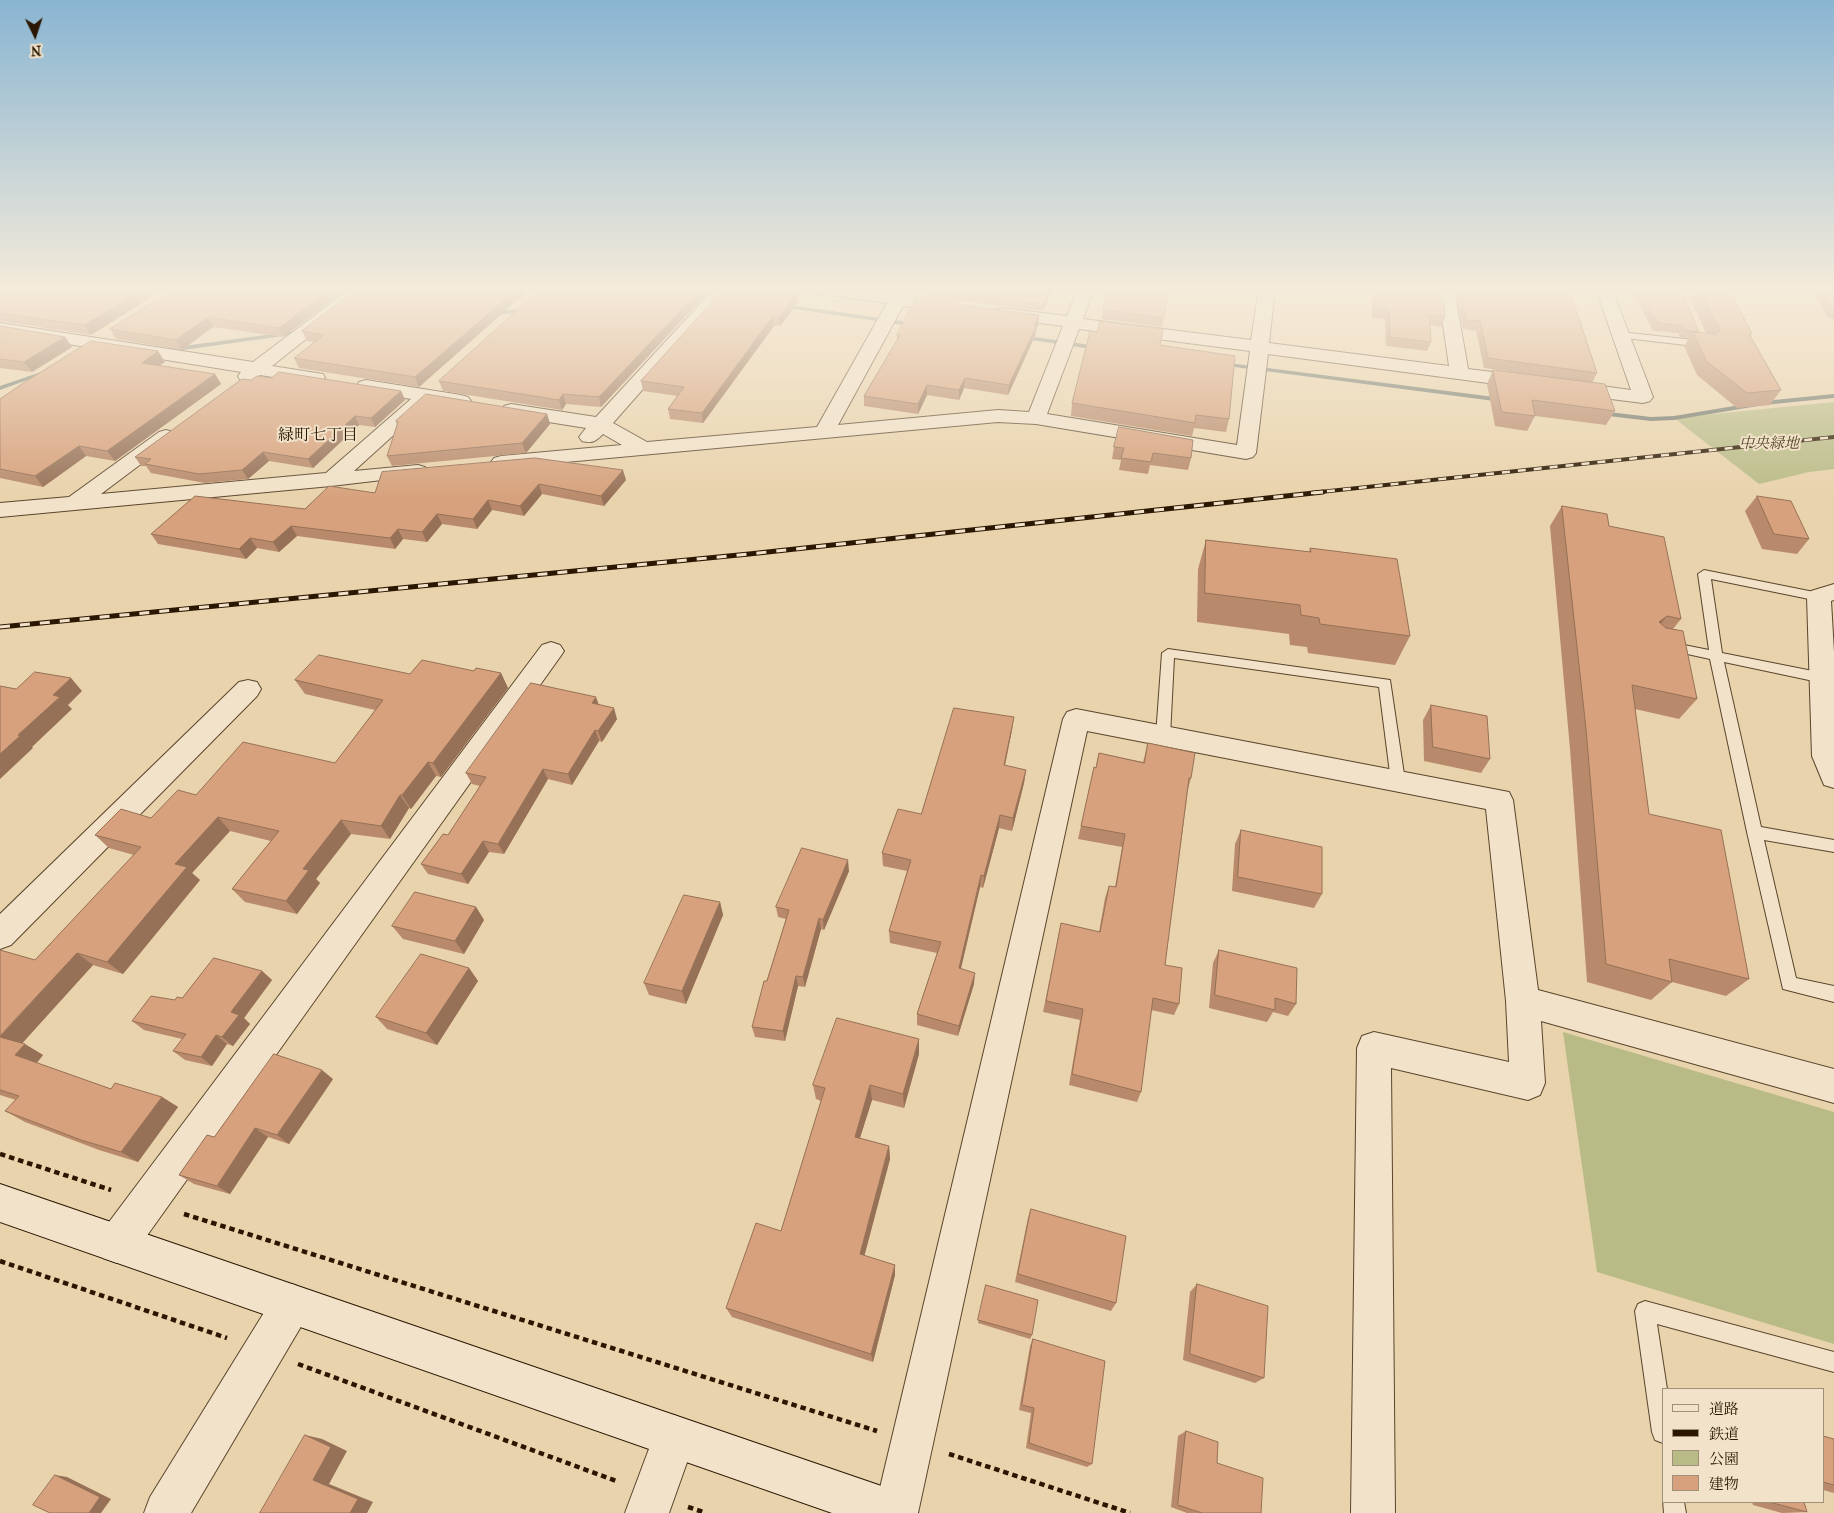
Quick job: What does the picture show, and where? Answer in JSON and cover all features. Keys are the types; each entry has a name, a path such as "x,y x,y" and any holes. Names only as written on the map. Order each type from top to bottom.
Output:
{"street":[{"path":"196,360 332,381"},
{"path":"233,387 269,360"},
{"path":"573,455 659,360"},
{"path":"825,431 865,360"},
{"path":"1036,418 1060,360"},
{"path":"486,464 998,416 1036,418 1246,453 1259,360"},
{"path":"1357,360 1643,398 1629,360"},
{"path":"1457,360 1459,373"},
{"path":"331,480 441,382"},
{"path":"351,384 474,404"},
{"path":"494,407 600,424 642,448"},
{"path":"75,503 178,427"},
{"path":"0,510 438,469"},
{"path":"1827,595 1823,678 1831,764"},
{"path":"117,1244 552,651"},
{"path":"0,935 248,689"},
{"path":"0,1203 896,1513 1076,719 1499,800 1522,1001 1528,1082 1374,1048 1373,1513"},
{"path":"1522,1001 1834,1086"},
{"path":"166,1513 292,1304"},
{"path":"651,1504 674,1437"}],"lane":[{"path":"1827,595 1704,574 1716,656 1789,984 1834,994"},
{"path":"1660,644 1823,678"},
{"path":"1163,736 1168,654 1386,683 1398,781"},
{"path":"1754,832 1834,846"},
{"path":"1662,1425 1645,1311 1834,1362"}],"path":[{"path":"0,1154 912,1442 1130,1513"},
{"path":"0,1261 264,1351 651,1504 706,1513"}],"green space":[{"name":"中央緑地","path":"1834,402 1834,469 1809,472 1759,484 1674,418"},
{"path":"1563,1032 1834,1112 1834,1344 1597,1272"}],"building":[{"path":"5,360 28,360 24,362"},
{"path":"61,360 147,360 142,363 215,374 107,451 79,446 35,476 0,469 0,399"},
{"path":"304,360 435,360 415,377"},
{"path":"463,360 634,360 599,397 563,394 559,400 439,381"},
{"path":"660,360 741,360 702,413 668,409 684,387 641,381"},
{"path":"885,360 1021,360 1009,385 965,378 959,390 927,385 918,404 864,396"},
{"path":"1083,360 1235,360 1229,419 1196,415 1195,423 1072,403"},
{"path":"1500,360 1593,360 1597,373"},
{"path":"1705,360 1764,360 1781,390 1747,393"},
{"path":"1493,370 1605,384 1615,411 1532,400 1535,416 1502,412"},
{"path":"279,372 401,391 371,418 355,416 308,459 263,452 242,470 199,474 145,464 151,459 135,457 242,379 251,380 257,376 271,378"},
{"path":"426,394 547,414 522,443 387,456 398,422 396,421"},
{"path":"1119,427 1193,440 1191,458 1153,453 1151,462 1121,458 1124,448 1114,447"},
{"path":"535,458 623,470 601,496 539,484 520,506 488,500 473,519 437,514 422,532 398,529 390,538 291,526 273,542 250,538 239,549 151,534 195,496 305,509 329,486 375,493 382,472"},
{"path":"1757,496 1791,501 1809,539 1774,534"},
{"path":"1562,506 1607,514 1609,526 1664,537 1681,619 1667,616 1659,622 1666,628 1683,631 1697,699 1632,685 1649,814 1721,830 1749,979 1669,959 1672,982 1606,964 1586,729"},
{"path":"1206,540 1311,552 1310,548 1397,559 1410,636 1320,624 1319,618 1301,615 1300,605 1205,593"},
{"path":"319,655 410,674 422,660 474,671 476,668 501,673 433,763 428,762 402,795 400,795 381,826 341,820 303,869 309,870 286,901 232,889 279,831 218,817 175,864 187,867 107,962 77,953 0,1036 0,950 35,960 141,847 95,835 121,809 151,818 178,790 196,795 243,742 335,763 383,700 295,680"},
{"path":"35,672 71,678 53,695 60,697 0,754 0,686 16,689"},
{"path":"531,683 596,697 592,703 614,708 598,731 595,730 568,774 543,769 498,844 483,841 461,874 421,864 443,834 448,835 486,777 466,773"},
{"path":"1431,705 1487,716 1490,759 1433,747"},
{"path":"954,708 1014,717 1004,765 1026,770 1013,818 1000,815 984,876 981,875 959,968 975,973 959,1026 917,1014 941,942 889,931 911,860 882,853 898,809 921,814"},
{"path":"1148,743 1195,753 1191,778 1189,778 1165,965 1182,968 1179,1004 1153,998 1141,1092 1072,1074 1083,1009 1046,1001 1061,923 1100,932 1109,886 1116,887 1125,834 1081,826 1094,767 1096,768 1099,753 1144,763"},
{"path":"1241,830 1322,847 1322,894 1238,877"},
{"path":"802,848 848,860 823,920 819,918 803,977 796,976 783,1031 752,1027 764,981 767,981 789,910 776,907"},
{"path":"415,892 476,907 455,941 392,926"},
{"path":"684,895 720,902 682,991 644,983"},
{"path":"1219,950 1297,968 1296,1004 1275,998 1275,1010 1215,995"},
{"path":"421,954 469,968 426,1033 376,1017"},
{"path":"214,958 262,971 231,1012 239,1015 222,1037 216,1035 201,1057 173,1051 186,1034 132,1021 151,996 175,1000 177,997 182,998"},
{"path":"837,1018 919,1039 903,1094 870,1085 855,1137 889,1146 860,1254 895,1265 871,1354 726,1308 756,1223 781,1231 825,1088 813,1085"},
{"path":"0,1037 25,1044 15,1055 111,1089 115,1083 162,1097 121,1152 81,1140 5,1111 19,1096 0,1090"},
{"path":"274,1054 322,1070 277,1135 255,1128 217,1186 179,1175 207,1135 214,1137"},
{"path":"1031,1209 1126,1236 1116,1303 1018,1274"},
{"path":"1197,1284 1268,1306 1264,1378 1190,1354"},
{"path":"986,1285 1038,1300 1032,1335 978,1320"},
{"path":"1033,1339 1105,1361 1092,1464 1029,1443 1034,1408 1022,1405"},
{"path":"1186,1431 1218,1442 1217,1463 1263,1478 1261,1513 1202,1513 1178,1505"},
{"path":"305,1435 331,1447 313,1480 358,1499 350,1513 260,1513"},
{"path":"1824,1436 1834,1439 1834,1485 1824,1482"},
{"path":"55,1475 100,1497 89,1513 50,1513 33,1505"},
{"path":"1773,1503 1804,1503 1807,1512"}],"waterway":[{"path":"1221,364 1502,400"},
{"path":"0,388 46,372"},
{"path":"1600,413 1651,419 1674,418 1764,403 1834,396"}],"railway":[{"path":"1311,493 1834,437"},
{"path":"0,627 749,554 1323,492"}],"district":[{"name":"緑町七丁目","path":"318,436"}]}
